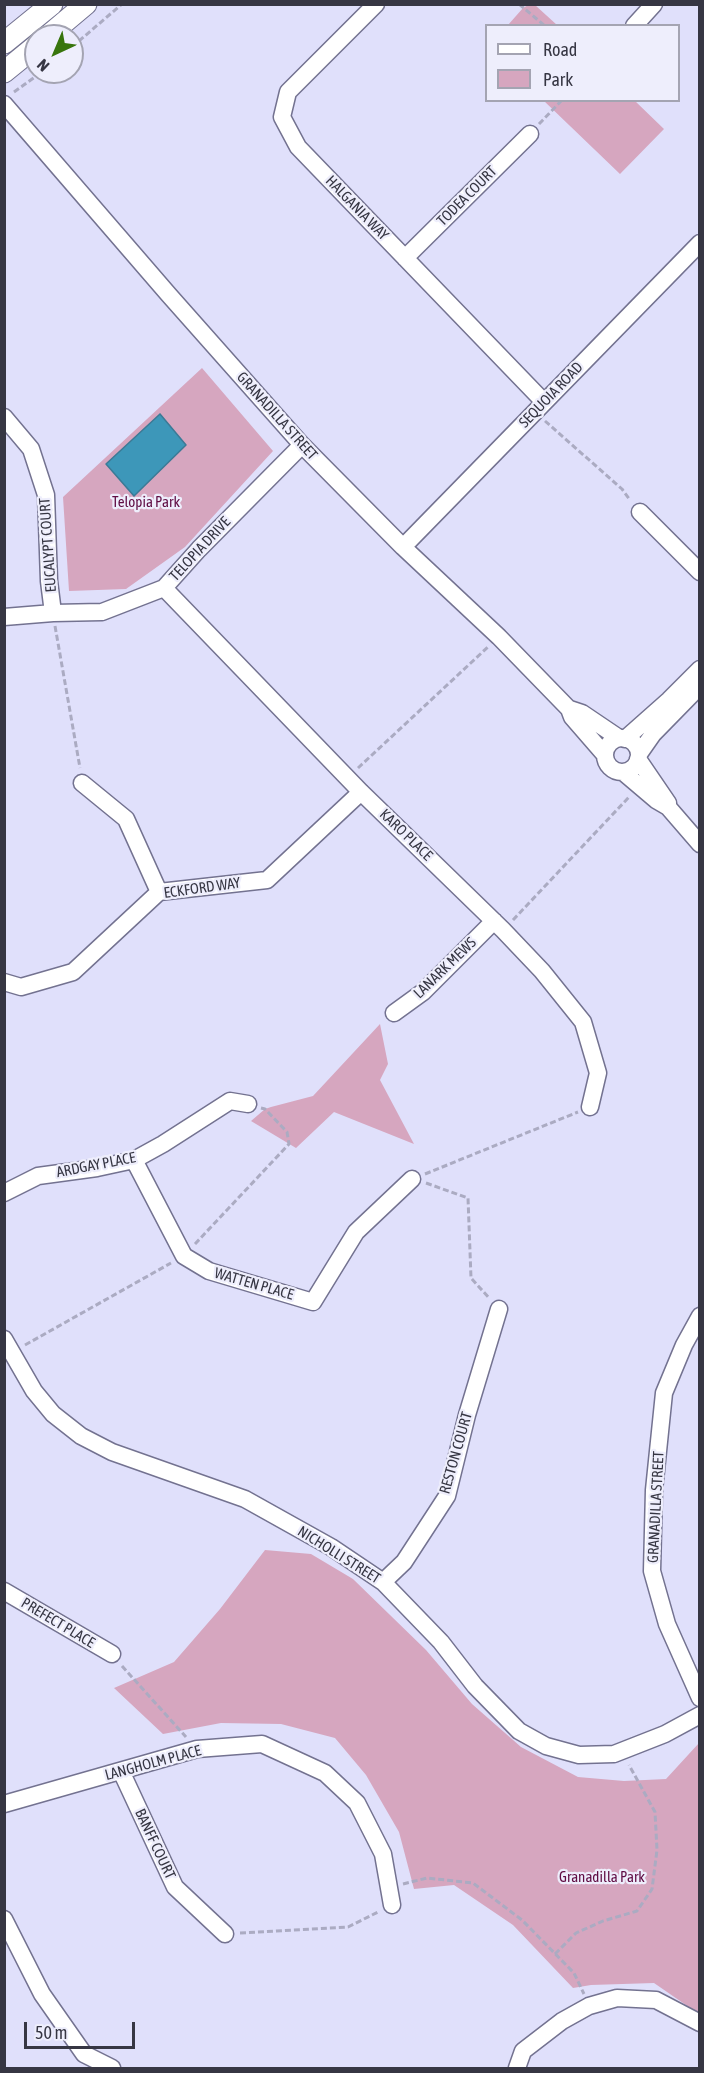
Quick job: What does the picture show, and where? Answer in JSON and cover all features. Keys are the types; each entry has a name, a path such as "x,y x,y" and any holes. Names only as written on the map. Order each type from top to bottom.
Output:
{"main road":[{"path":"4,43 52,4"},
{"path":"62,24 86,4"},
{"path":"4,72 24,56"}],"street":[{"name":"HALGANIA WAY","path":"376,4 288,92 282,117 298,147 405,258 539,407"},
{"path":"636,24 654,4"},
{"name":"GRANADILLA STREET","path":"9,98 169,296 302,445 403,547 499,637 569,709 572,717 605,755"},
{"name":"TODEA COURT","path":"405,258 530,134"},
{"name":"SEQUOIA ROAD","path":"403,547 699,243"},
{"name":"EUCALYPT COURT","path":"4,417 31,449 46,495 49,581 53,613"},
{"name":"TELOPIA DRIVE","path":"4,617 102,612 164,588 199,549 302,445"},
{"path":"640,512 699,572"},
{"name":"KARO PLACE","path":"164,588 361,792 543,971 583,1023 598,1073 590,1107"},
{"path":"699,669 669,700 622,739 609,744 605,755 612,768 623,772 656,800 668,807 699,844"},
{"path":"623,772 634,766 653,734 699,686"},
{"name":"GRANADILLA STREET","path":"569,709 582,713 622,739"},
{"path":"622,739 634,744 638,756 664,796 668,807"},
{"path":"82,783 126,819 159,892"},
{"name":"ECKFORD WAY","path":"4,982 21,987 73,972 159,892 267,880 361,792"},
{"name":"LANARK MEWS","path":"394,1013 423,992 498,925"},
{"name":"ARDGAY PLACE","path":"4,1193 38,1176 135,1160 230,1101 248,1104"},
{"path":"135,1160 184,1256"},
{"name":"WATTEN PLACE","path":"184,1256 209,1271 314,1302 356,1232 412,1179"},
{"name":"RESTON COURT","path":"383,1582 404,1562 447,1496 467,1415 499,1309"},
{"name":"GRANADILLA STREET","path":"699,1316 664,1393 654,1490 652,1571 667,1624 699,1698"},
{"name":"NICHOLLI STREET","path":"9,1345 53,1414 81,1436 112,1452 245,1499 331,1547 383,1582 441,1642 475,1686 519,1731 546,1746 579,1755 614,1754 665,1734 699,1716"},
{"name":"PREFECT PLACE","path":"4,1591 112,1654"},
{"name":"LANGHOLM PLACE","path":"4,1804 197,1749 262,1744 326,1773 357,1803 384,1854 392,1905"},
{"name":"BANFF COURT","path":"121,1771 175,1887 225,1934"},
{"path":"4,1919 42,1994 84,2054 112,2068"},
{"path":"517,2068 523,2051 562,2021 589,2006 616,1998 656,2000 699,2023"}],"path":[{"path":"84,37 122,4"},
{"path":"519,4 543,24"},
{"path":"9,98 27,84"},
{"path":"530,134 560,102"},
{"path":"539,407 622,489 640,512"},
{"path":"53,613 82,783"},
{"path":"348,778 499,637"},
{"path":"498,925 639,785"},
{"path":"9,1345 184,1256 289,1144 287,1132 265,1109 248,1104"},
{"path":"412,1179 590,1107"},
{"path":"412,1179 468,1198 471,1278 499,1309"},
{"path":"112,1654 197,1749"},
{"path":"555,1954 576,1933 603,1921 637,1911 652,1888 657,1850 655,1812 628,1765"},
{"path":"389,1887 427,1878 473,1883 522,1920 574,1973 589,2006"},
{"path":"225,1934 348,1927 392,1905"}],"green space":[{"path":"530,4 535,5 556,24 509,24 523,8"},
{"path":"545,102 636,102 664,129 620,174"},
{"name":"Telopia Park","path":"202,368 273,451 185,547 126,589 69,591 63,497"},
{"path":"380,1024 388,1064 380,1080 414,1144 334,1112 296,1148 251,1121 265,1109 313,1096"},
{"name":"Granadilla Park","path":"265,1550 311,1554 353,1579 426,1650 472,1704 521,1747 578,1777 624,1781 666,1779 699,1743 699,2014 654,1983 591,1985 573,1988 513,1925 454,1885 414,1889 399,1832 366,1775 335,1738 281,1724 221,1723 163,1734 114,1688 174,1662 220,1609"}],"water":[{"path":"160,414 186,445 134,496 106,464"}]}
